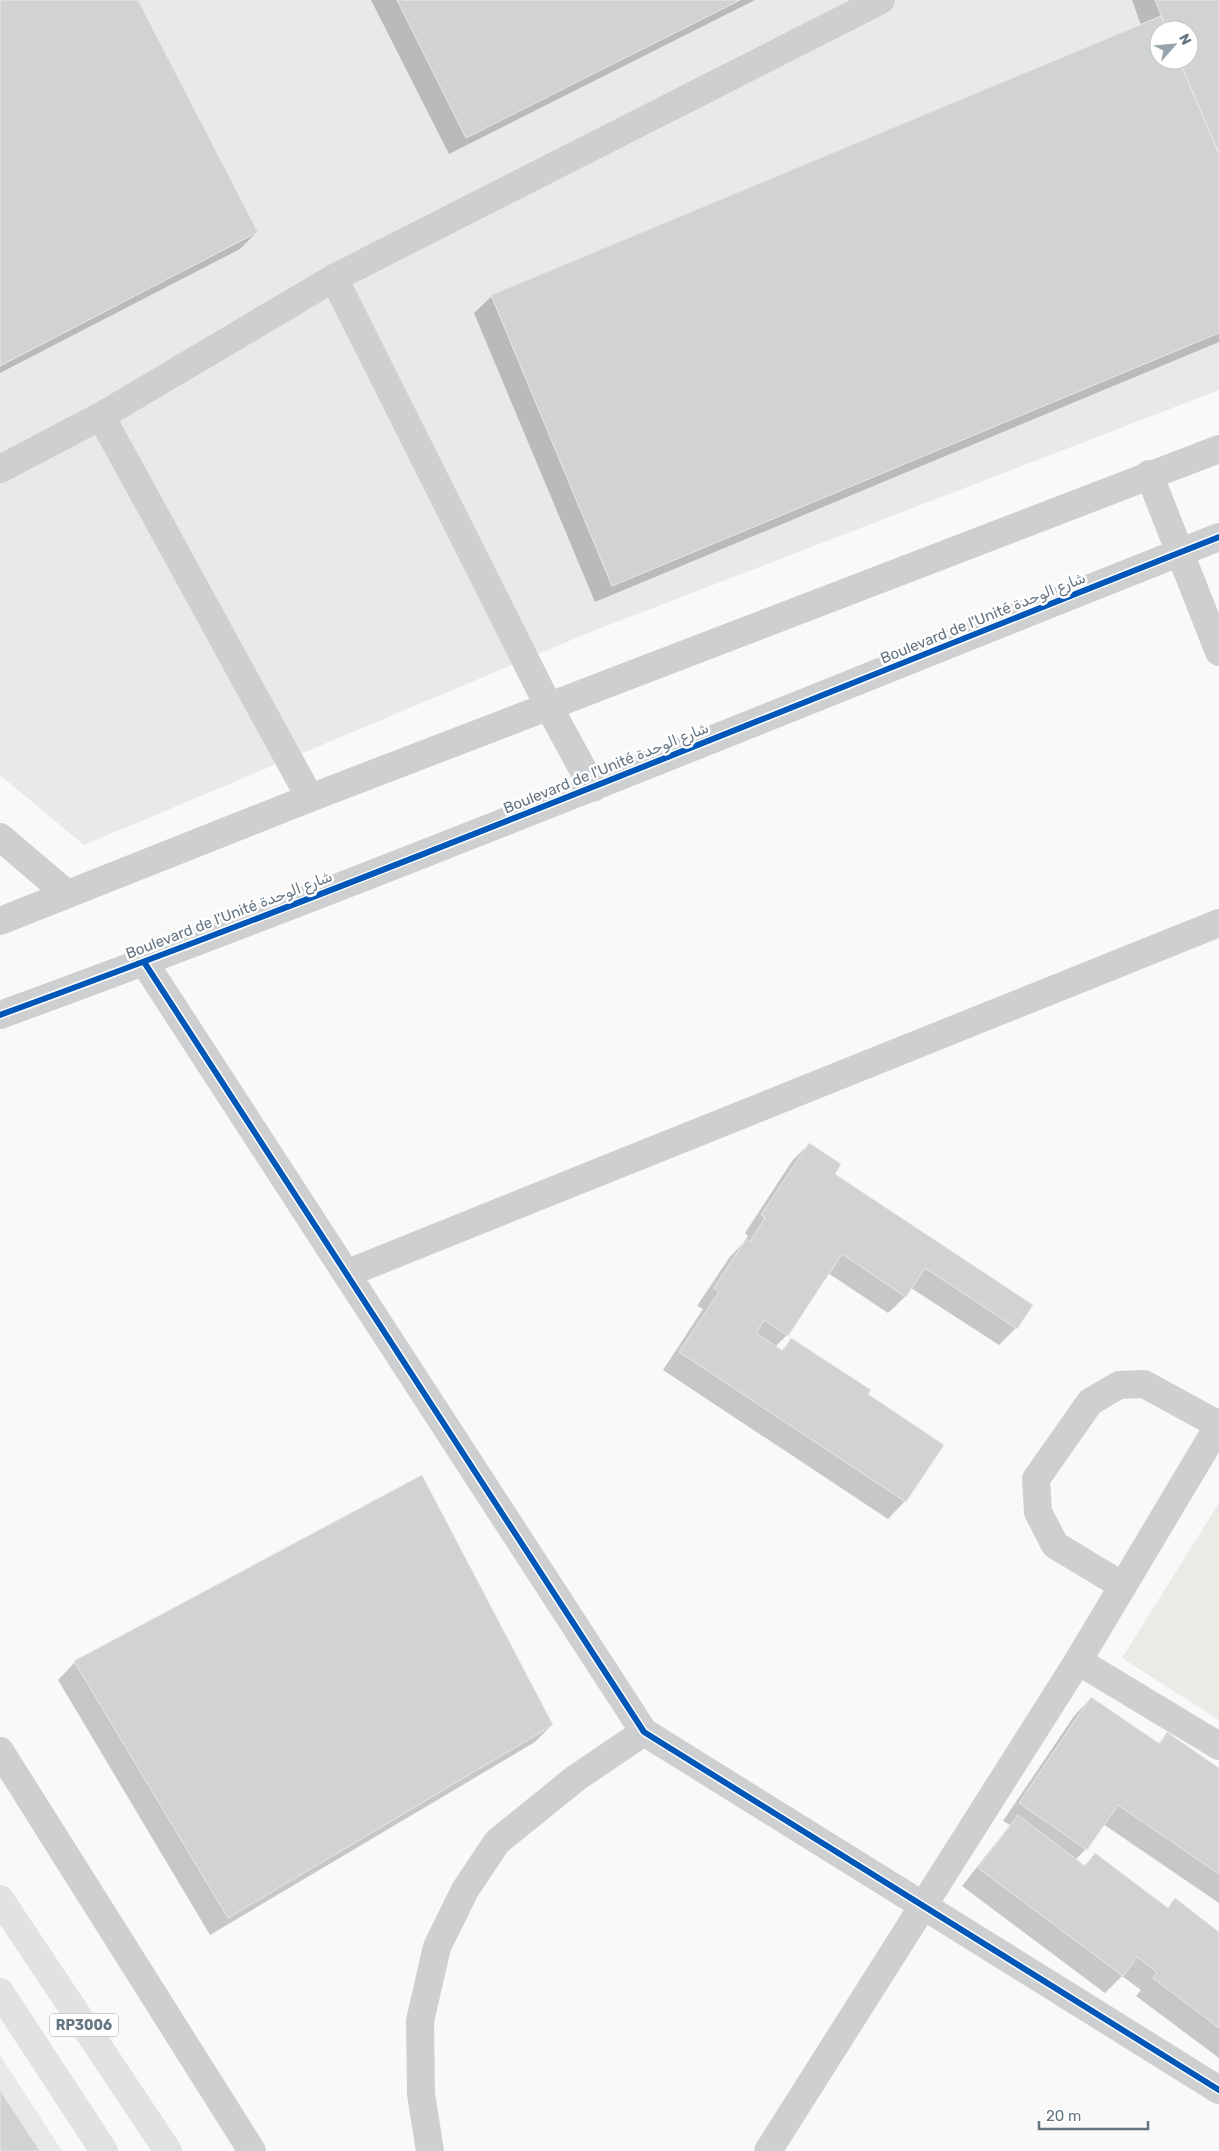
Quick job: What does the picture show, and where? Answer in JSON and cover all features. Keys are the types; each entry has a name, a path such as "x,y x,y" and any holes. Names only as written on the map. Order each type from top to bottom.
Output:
{"main road":[{"name":"RP3006","path":"0,1899 168,2151"},
{"name":"RP3006","path":"0,1992 104,2151"}],"street":[{"path":"0,469 101,416 334,278 881,0"},
{"path":"334,278 549,707 593,788"},
{"path":"101,416 310,798"},
{"path":"0,921 310,798 1219,448"},
{"path":"1149,474 1219,652"},
{"name":"Boulevard de l'Unité شارع الوحدة","path":"0,1015 144,962 593,788 1219,537"},
{"path":"0,837 67,894"},
{"path":"348,1272 1219,923"},
{"path":"144,962 348,1272 644,1732 1219,2090"},
{"path":"768,2151 1078,1661 1219,1425 1144,1384 1119,1385 1090,1402 1036,1479 1038,1512 1055,1545 1122,1586"},
{"path":"1078,1661 1219,1746"},
{"path":"430,2151 421,2094 420,2020 437,1947 464,1890 498,1842 576,1778 644,1732"},
{"path":"0,1751 252,2151"}],"shaded area":[{"path":"0,0 1219,0 1219,390 588,633 84,845 0,775"},
{"path":"1219,1503 1219,1720 1122,1658"},
{"path":"0,2055 62,2151 0,2151"}],"building":[{"path":"0,0 138,0 258,232 0,366"},
{"path":"397,0 740,0 466,138"},
{"path":"1155,0 1219,0 1219,154 1183,70 1199,70 1199,20 1163,20"},
{"path":"1161,16 1163,20 1151,20"},
{"path":"1149,21 1149,70 1183,70 1219,154 1219,333 612,586 491,295"},
{"path":"809,1143 841,1164 835,1174 1033,1305 1017,1329 925,1268 906,1297 842,1254 788,1336 764,1320 756,1333 783,1351 791,1338 871,1390 868,1394 944,1445 906,1502 679,1352 719,1292 714,1288 746,1239 750,1242 765,1218 761,1215"},
{"path":"422,1475 553,1725 228,1918 74,1661"},
{"path":"1091,1697 1160,1744 1167,1732 1219,1768 1219,1874 1118,1805 1087,1850 1019,1803"},
{"path":"1018,1815 1085,1866 1095,1853 1168,1908 1175,1898 1219,1932 1219,2028 1153,1978 1157,1972 1137,1957 1123,1976 978,1868"},
{"path":"0,2090 40,2151 0,2151"}],"cycle path":[{"path":"0,1015 306,900 1219,537"},
{"path":"144,962 644,1732 1219,2090"}]}
